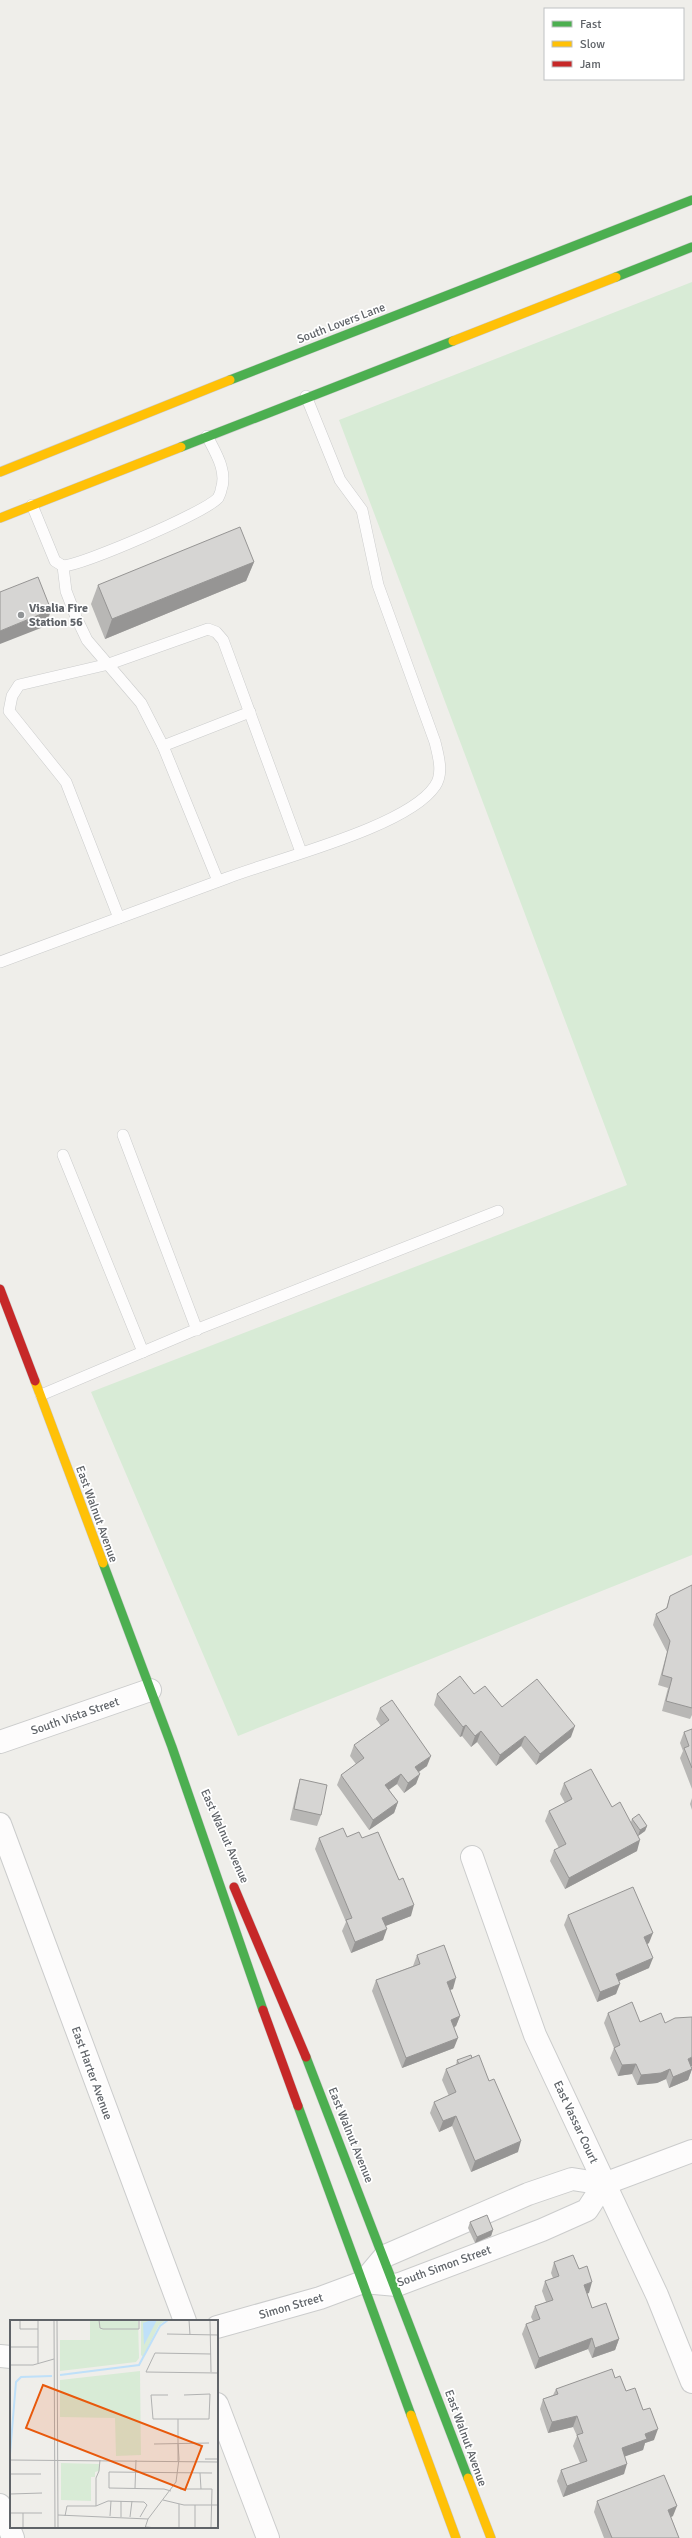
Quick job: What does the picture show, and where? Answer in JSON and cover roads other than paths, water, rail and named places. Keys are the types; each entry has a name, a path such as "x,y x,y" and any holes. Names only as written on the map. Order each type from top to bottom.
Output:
{"main road":[{"name":"South Lovers Lane","path":"0,472 327,341 692,200"},
{"path":"0,518 306,396 692,247"},
{"name":"East Walnut Avenue","path":"0,1289 172,1747 270,2030 456,2538"},
{"name":"East Walnut Avenue","path":"172,1747 220,1854"},
{"name":"East Walnut Avenue","path":"229,1876 289,2011 386,2256 491,2538"}],"street":[{"name":"South Vista Street","path":"0,1742 150,1690"},
{"name":"East Harter Avenue","path":"0,1824 186,2320"},
{"name":"East Vassar Court","path":"472,1857 535,2036 657,2295 692,2382"},
{"path":"363,2282 386,2256 528,2194 572,2179 604,2184 692,2151"},
{"name":"South Simon Street","path":"363,2282 397,2285 542,2230 587,2210 604,2184"},
{"name":"Simon Street","path":"218,2327 320,2298 363,2282"},
{"path":"0,2356 10,2357"},
{"path":"218,2407 268,2538"},
{"path":"0,2505 13,2538"}],"lane":[{"path":"0,962 218,881 386,821 419,803 436,785 440,767 435,742 378,585 362,510 340,480 306,396"},
{"path":"32,505 47,546 55,561 63,566 96,558 201,509 218,498 222,489 223,472 207,436"},
{"path":"63,566 66,591 76,617 88,640 141,702 163,746 218,881"},
{"path":"119,918 66,782 9,711 12,696 19,685 109,664 208,629 216,632 223,640 301,852"},
{"path":"163,746 250,712"},
{"path":"123,1135 197,1330"},
{"path":"63,1155 143,1352"},
{"path":"41,1395 197,1330 498,1211"}],"place":[{"name":"Visalia Fire Station 56","path":"21,615"}]}
